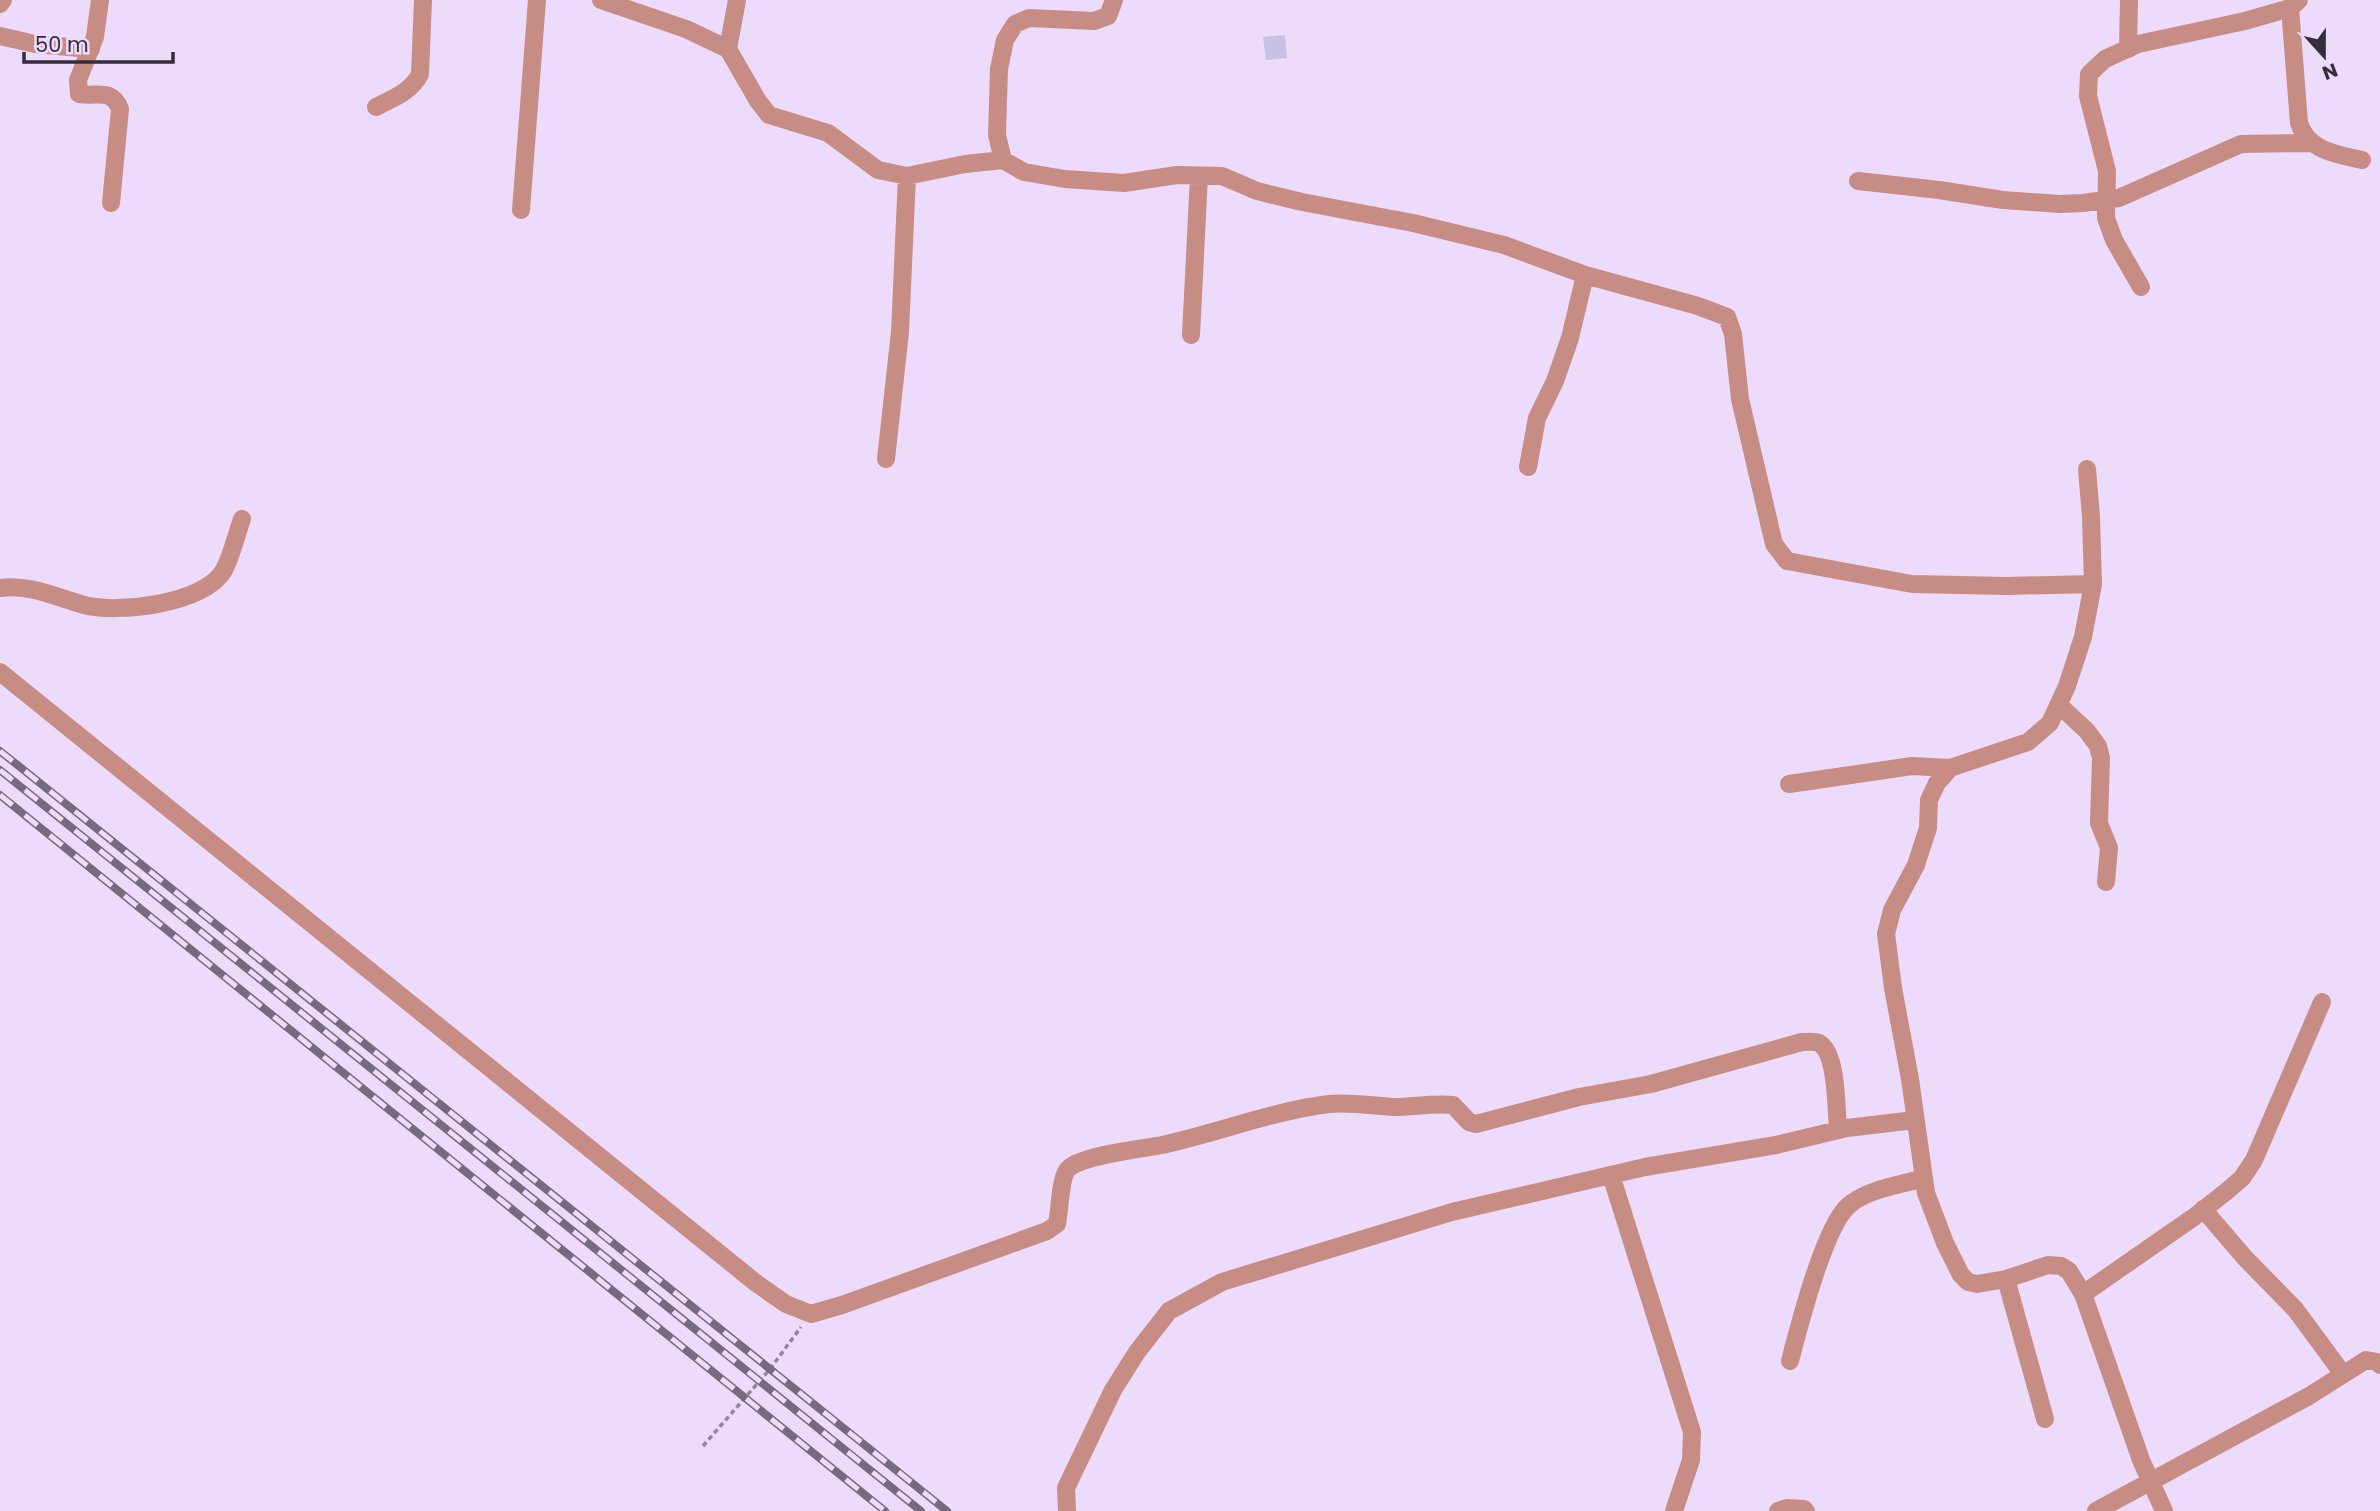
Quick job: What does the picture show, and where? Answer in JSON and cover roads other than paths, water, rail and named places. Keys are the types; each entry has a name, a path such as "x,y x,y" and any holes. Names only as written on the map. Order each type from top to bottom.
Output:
{"street":[{"path":"100,0 95,37 78,80 79,93 109,95 116,99 120,109 111,203"},
{"path":"376,107 407,91 416,83 420,74 423,0"},
{"path":"521,210 537,0"},
{"path":"601,0 686,29 728,49 769,115 828,133 878,170 907,176 965,164 1003,160 1024,172 1065,179 1124,183 1177,175 1222,176 1257,191 1504,245 1585,275 1698,306 1727,317 1733,334 1740,399 1774,544 1787,561 1912,584 2093,584"},
{"path":"728,49 737,0"},
{"path":"1003,160 997,135 999,69 1005,40 1010,32 1016,24 1029,18 1094,21 1108,16 1114,0"},
{"path":"2128,49 2129,0"},
{"path":"2141,287 2114,240 2106,218 2107,171 2088,96 2089,74 2105,59 2138,44 2245,21 2294,4 2299,123 2309,143"},
{"path":"0,36 35,44 91,49"},
{"path":"1858,181 2003,200 2060,204 2106,201 2130,194 2241,144 2309,143 2330,152 2362,160"},
{"path":"886,459 900,332 907,176"},
{"path":"1191,335 1199,176"},
{"path":"1528,467 1537,418 1555,381 1570,338 1585,275"},
{"path":"1789,784 1912,766 1950,768 2028,742 2050,723 2083,637 2093,584 2087,469"},
{"path":"0,588 13,586 85,606 105,608 146,607 187,597 211,584 223,572 242,519"},
{"path":"0,672 755,1283 786,1304 811,1314 855,1301 1047,1231 1057,1224 1062,1178 1068,1168 1084,1160 1165,1144 1265,1117 1330,1104 1394,1107 1453,1105 1469,1122 1476,1124 1579,1097 1651,1084 1802,1042 1818,1042 1825,1048 1834,1076 1838,1130"},
{"path":"2059,705 2087,731 2098,746 2101,758 2099,823 2109,848 2106,882"},
{"path":"1950,768 1937,782 1929,800 1928,828 1916,865 1892,910 1886,934 1926,1193 1945,1243 1961,1275 1968,1282 1977,1284 2006,1279 2048,1265 2061,1266 2069,1271 2083,1294 2150,1480 2164,1511"},
{"path":"2083,1294 2242,1178 2254,1160 2322,1002"},
{"path":"1068,1511 1066,1488 1113,1390 1137,1352 1169,1311 1222,1282 1452,1212 1645,1167 1776,1145 1838,1130 1915,1120"},
{"path":"1611,1175 1692,1432 1691,1460 1674,1511"},
{"path":"1790,1361 1807,1301 1835,1222 1849,1206 1865,1196 1924,1178"},
{"path":"2203,1209 2245,1258 2295,1309 2343,1374"},
{"path":"2006,1279 2045,1419"},
{"path":"2096,1511 2309,1396 2366,1360 2380,1365"},
{"path":"1778,1511 1787,1508 1806,1511"}],"railway":[{"path":"0,751 947,1511"},
{"path":"0,770 921,1511"},
{"path":"0,795 885,1511"}]}
